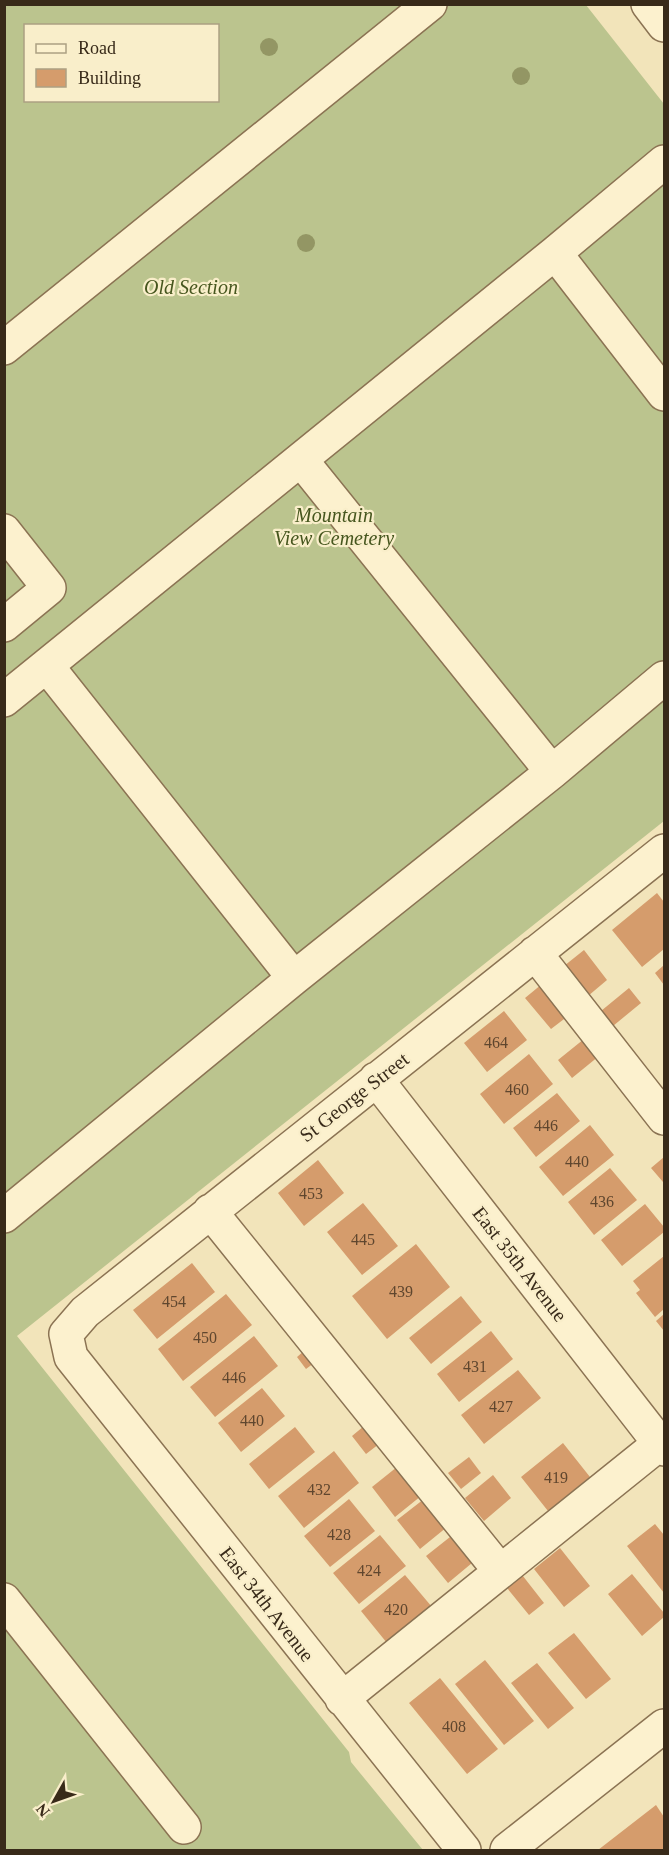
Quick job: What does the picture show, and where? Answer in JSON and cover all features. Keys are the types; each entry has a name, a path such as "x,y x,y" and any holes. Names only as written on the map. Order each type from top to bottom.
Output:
{"street":[{"path":"4,348 430,4"},
{"path":"648,4 664,25"},
{"path":"4,700 664,162"},
{"path":"555,253 664,394"},
{"path":"301,460 552,772"},
{"path":"4,531 49,588 4,625"},
{"path":"47,666 294,978"},
{"path":"4,1216 294,978 552,772 664,678"},
{"name":"St George Street","path":"71,1358 66,1334 85,1312 664,851"},
{"path":"535,953 664,1118"},
{"name":"East 35th Avenue","path":"376,1079 663,1444"},
{"path":"210,1211 500,1571"},
{"name":"East 34th Avenue","path":"71,1358 465,1851"},
{"path":"342,1699 500,1571 663,1444"},
{"path":"4,1600 184,1827"},
{"path":"507,1851 664,1726"}],"green space":[{"name":"Mountain View Cemetery","path":"5,5 586,5 664,104 664,821 17,1336 349,1752 351,1762 423,1850 5,1850"}],"building":[{"path":"657,893 664,902 664,949 642,967 612,930"},
{"path":"584,950 607,980 588,996 564,966"},
{"path":"664,965 664,985 655,973"},
{"path":"542,984 568,1016 551,1029 525,998"},
{"path":"629,988 641,1003 613,1026 601,1011"},
{"path":"504,1011 527,1040 487,1072 464,1043"},
{"path":"584,1039 599,1056 572,1078 558,1060"},
{"path":"529,1054 553,1084 504,1124 480,1094"},
{"path":"557,1093 580,1121 536,1157 513,1128"},
{"path":"590,1125 614,1155 563,1196 539,1167"},
{"path":"664,1157 664,1181 663,1182 651,1168"},
{"path":"318,1160 344,1193 304,1226 278,1193"},
{"path":"610,1168 637,1200 594,1235 568,1202"},
{"path":"363,1203 398,1246 362,1275 327,1232"},
{"path":"645,1204 664,1227 664,1232 622,1266 601,1240"},
{"path":"416,1244 450,1287 387,1339 352,1296"},
{"path":"664,1256 664,1309 655,1317 636,1293 640,1290 633,1281"},
{"path":"192,1263 215,1292 157,1339 133,1310"},
{"path":"226,1294 252,1325 183,1381 158,1349"},
{"path":"461,1296 482,1322 431,1364 409,1338"},
{"path":"664,1314 664,1331 656,1321"},
{"path":"491,1331 513,1359 459,1402 437,1374"},
{"path":"254,1336 278,1366 215,1417 190,1387"},
{"path":"304,1351 314,1363 306,1369 297,1357"},
{"path":"518,1370 541,1398 484,1444 461,1415"},
{"path":"262,1388 285,1416 241,1452 218,1423"},
{"path":"364,1426 379,1444 366,1454 352,1436"},
{"path":"295,1427 315,1452 269,1489 249,1464"},
{"path":"563,1443 590,1477 548,1511 521,1477"},
{"path":"334,1451 359,1483 304,1528 278,1496"},
{"path":"469,1457 481,1473 461,1489 448,1473"},
{"path":"397,1467 421,1496 395,1517 372,1487"},
{"path":"493,1475 511,1498 484,1521 465,1498"},
{"path":"349,1499 375,1531 330,1567 304,1536"},
{"path":"424,1499 447,1527 420,1549 397,1520"},
{"path":"655,1524 664,1535 664,1593 627,1546"},
{"path":"380,1535 406,1566 359,1604 333,1573"},
{"path":"450,1537 472,1563 448,1583 426,1556"},
{"path":"560,1548 590,1586 564,1607 534,1569"},
{"path":"519,1571 544,1603 529,1615 503,1583"},
{"path":"632,1574 664,1613 664,1617 642,1636 608,1594"},
{"path":"405,1575 432,1607 387,1643 361,1611"},
{"path":"574,1633 611,1679 586,1699 548,1653"},
{"path":"485,1660 534,1721 504,1745 455,1684"},
{"path":"537,1663 574,1708 548,1729 511,1683"},
{"path":"440,1678 498,1749 467,1774 409,1703"},
{"path":"656,1805 664,1817 664,1850 598,1850"}],"park label":[{"name":"Old Section","path":"191,287"}]}
